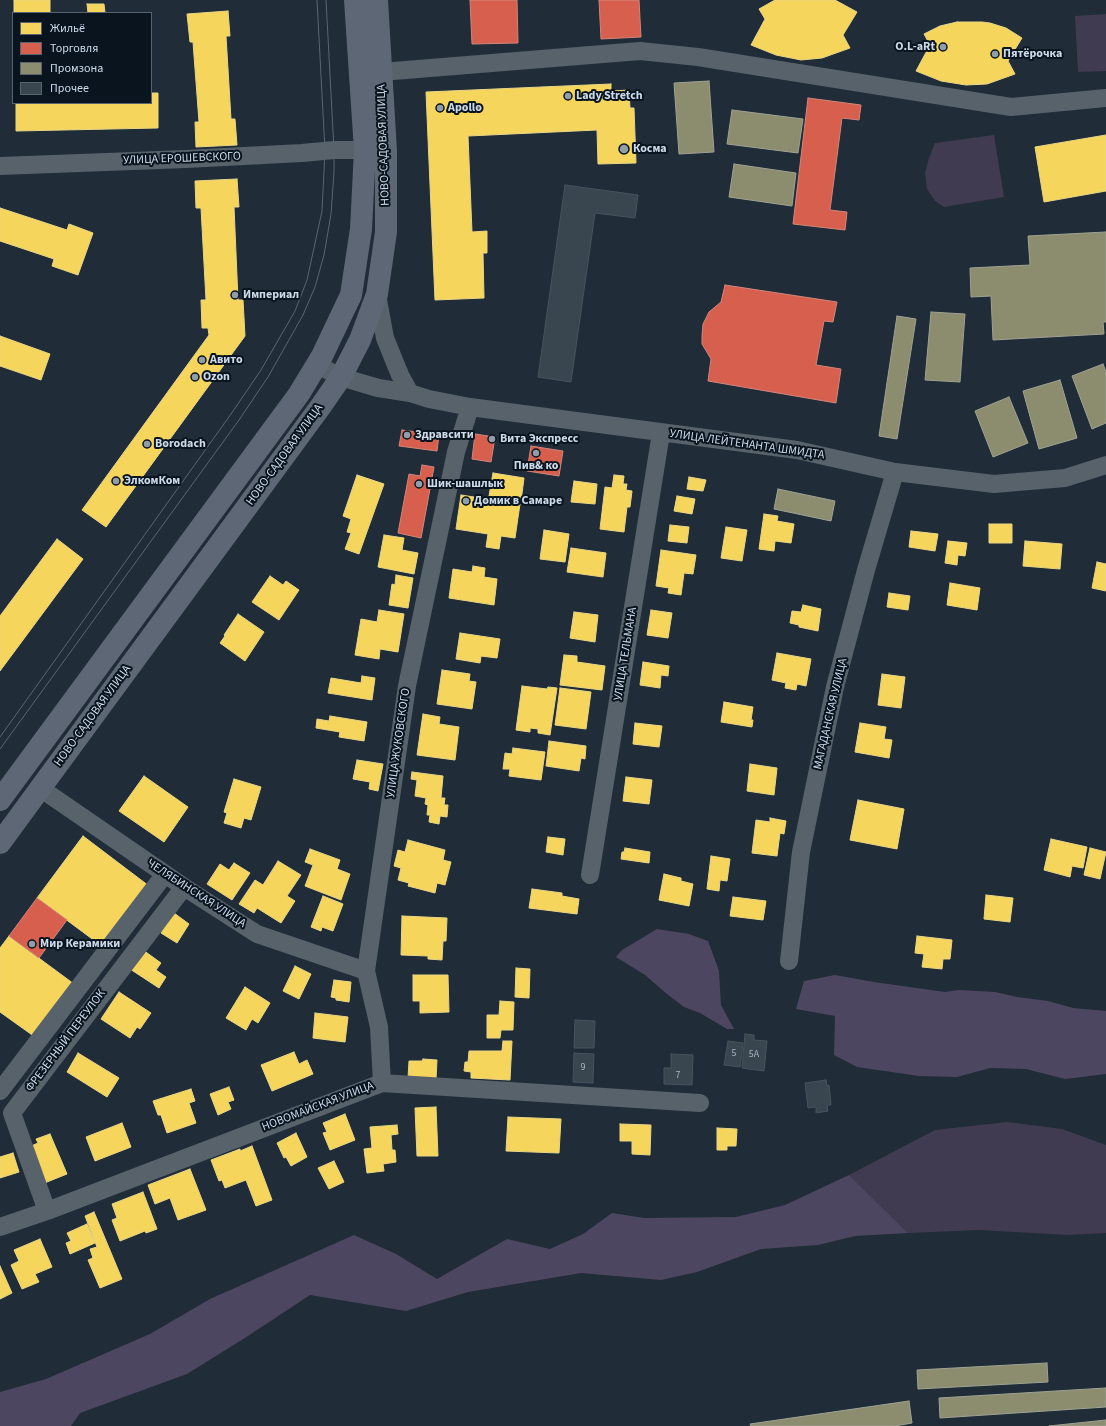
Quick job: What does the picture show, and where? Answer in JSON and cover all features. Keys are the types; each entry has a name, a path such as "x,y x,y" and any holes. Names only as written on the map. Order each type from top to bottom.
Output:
{"main road":[{"name":"НОВО-САДОВАЯ УЛИЦА","path":"0,800 299,394 322,356 351,295 361,229 365,150 355,0"},
{"name":"НОВО-САДОВАЯ УЛИЦА","path":"0,842 312,417 340,377 360,340 377,294 386,232 386,150 377,0"}],"street":[{"path":"381,72 640,51 698,57 1011,107 1106,98"},
{"name":"УЛИЦА ЕРОШЕВСКОГО","path":"0,166 194,159 302,154 334,150 365,150"},
{"path":"377,294 385,338 400,375 410,394"},
{"name":"УЛИЦА ЛЕЙТЕНАНТА ШМИДТА","path":"317,365 340,377 378,388 470,407 797,450 895,472 994,484 1065,478 1106,465"},
{"name":"УЛИЦА ЖУКОВСКОГО","path":"382,1083 379,1027 366,971 407,686 456,452 470,407"},
{"name":"УЛИЦА ТЕЛЬМАНА","path":"590,875 661,433"},
{"name":"МАГАДАНСКАЯ УЛИЦА","path":"789,961 801,852 835,687 866,570 895,472"},
{"name":"ЧЕЛЯБИНСКАЯ УЛИЦА","path":"40,788 184,887 257,934 366,971"},
{"path":"0,1091 165,874"},
{"name":"ФРЕЗЕРНЫЙ ПЕРЕУЛОК","path":"47,1211 12,1113 184,887"},
{"name":"НОВОМАЙСКАЯ УЛИЦА","path":"0,1227 47,1211 382,1083 700,1103"}],"shaded area":[{"path":"1106,14 1106,71 1078,72 1075,16"},
{"path":"994,135 1004,197 944,207 935,201 927,189 925,173 935,143"},
{"path":"657,929 689,934 708,941 719,971 721,1005 734,1029 727,1029 700,1013 684,1007 645,975 616,957 622,950"},
{"path":"835,975 945,992 959,990 995,992 1017,997 1048,1001 1073,1008 1106,1011 1106,1074 1065,1079 1026,1069 990,1068 957,1077 919,1076 857,1067 834,1055 835,1016 796,1009 804,981"},
{"path":"1007,1122 1062,1129 1106,1145 1106,1233 1068,1235 979,1230 908,1233 849,1175 935,1130"},
{"path":"849,1175 908,1233 855,1236 818,1245 761,1249 697,1272 661,1280 581,1273 468,1292 406,1311 310,1295 187,1374 80,1413 71,1426 0,1426 0,1392 46,1379 150,1334 210,1299 354,1235 396,1254 437,1279 507,1239 550,1249 583,1234 612,1213 644,1218 736,1217 785,1205"}],"building: Жильё":[{"path":"14,0 50,0 50,12 14,12"},
{"path":"775,0 835,0 857,12 843,35 850,48 822,58 801,60 776,55 751,45 765,19 759,9"},
{"path":"87,4 104,4 105,12 88,12"},
{"path":"228,11 230,36 226,36 231,119 235,119 237,145 196,147 195,122 199,122 193,42 190,42 187,14"},
{"path":"957,22 990,23 1006,28 1022,38 1008,61 1015,74 987,84 966,85 941,81 916,71 930,45 924,34 940,26"},
{"path":"611,84 611,91 629,90 630,108 634,108 636,163 598,164 597,130 468,136 472,232 487,231 487,253 483,253 484,298 435,300 426,92"},
{"path":"152,93 158,93 158,128 16,131 16,104 152,104"},
{"path":"1106,135 1106,191 1044,202 1035,147"},
{"path":"237,179 239,207 234,207 238,300 243,300 245,336 106,527 82,510 209,335 208,328 202,328 201,300 206,300 201,208 196,208 195,181"},
{"path":"0,208 67,230 69,224 93,233 78,275 52,266 54,259 0,241"},
{"path":"0,336 50,354 41,380 0,366"},
{"path":"493,473 524,478 521,501 489,496"},
{"path":"357,475 384,484 359,554 345,549 351,533 347,532 351,519 343,516"},
{"path":"614,475 624,476 623,484 627,484 626,490 632,491 630,507 627,507 624,532 600,529 605,487 612,488"},
{"path":"689,477 706,480 703,491 687,489"},
{"path":"574,481 597,484 595,504 571,502"},
{"path":"461,495 520,504 515,538 501,536 499,549 486,547 488,534 456,529"},
{"path":"677,496 695,499 692,514 674,511"},
{"path":"764,514 778,516 777,521 794,524 791,543 775,541 774,551 759,549"},
{"path":"989,524 1012,524 1012,543 989,543"},
{"path":"670,525 689,527 687,543 668,541"},
{"path":"726,527 747,530 742,561 721,558"},
{"path":"544,530 569,534 565,562 540,559"},
{"path":"911,531 938,534 935,551 909,547"},
{"path":"384,535 404,538 402,550 418,553 414,574 378,567"},
{"path":"57,539 83,559 0,671 0,616"},
{"path":"948,541 967,543 965,556 958,555 957,565 945,563"},
{"path":"1025,541 1062,544 1060,569 1023,566"},
{"path":"571,548 606,553 603,577 567,572"},
{"path":"661,550 696,555 693,574 684,573 681,595 668,593 669,588 656,586"},
{"path":"1097,562 1106,564 1106,591 1092,588"},
{"path":"473,566 485,568 484,577 497,579 494,605 449,598 453,569 472,572"},
{"path":"396,575 413,578 408,608 389,605 392,584 395,585"},
{"path":"270,576 283,585 286,581 299,590 279,620 252,602"},
{"path":"950,583 980,588 977,610 947,605"},
{"path":"889,593 910,596 908,610 887,607"},
{"path":"803,605 821,609 818,631 799,627 799,625 790,623 792,611 801,612"},
{"path":"379,610 404,614 398,652 380,649 379,659 355,655 361,619 377,622"},
{"path":"651,610 672,613 668,638 647,635"},
{"path":"574,612 598,615 595,642 570,638"},
{"path":"238,614 264,632 245,661 220,643"},
{"path":"460,633 500,639 497,658 481,656 480,663 456,659"},
{"path":"777,653 811,659 806,686 797,684 796,690 785,688 786,683 772,680"},
{"path":"564,655 577,656 577,662 605,666 602,690 560,685"},
{"path":"643,662 669,666 668,676 661,675 660,688 640,685"},
{"path":"442,670 470,674 469,681 476,682 472,709 437,704"},
{"path":"882,674 905,677 901,708 878,705"},
{"path":"362,676 375,678 372,700 328,693 331,678 361,683"},
{"path":"522,686 547,689 548,687 557,688 550,735 538,733 538,729 530,728 530,732 516,730"},
{"path":"560,688 591,692 586,729 555,725"},
{"path":"724,702 753,707 751,720 753,720 752,727 721,722"},
{"path":"423,714 440,717 439,724 459,727 455,760 417,755"},
{"path":"330,716 367,722 364,741 339,737 340,732 316,728 317,719 329,721"},
{"path":"635,723 662,726 659,747 633,744"},
{"path":"860,723 886,727 884,739 892,740 889,758 855,752"},
{"path":"549,741 586,746 585,759 581,758 579,771 546,766"},
{"path":"513,748 545,752 541,780 509,776 510,769 503,769 505,753 512,754"},
{"path":"357,760 383,764 378,791 369,789 370,782 353,779"},
{"path":"750,764 777,768 774,795 747,791"},
{"path":"412,772 443,776 441,798 445,798 444,805 448,805 447,817 440,816 439,824 429,822 430,815 427,815 428,805 425,804 426,798 415,796 417,780 411,779"},
{"path":"144,776 188,807 164,842 119,811"},
{"path":"626,777 652,780 649,804 623,801"},
{"path":"234,779 261,787 251,820 244,818 241,828 224,823 227,813 224,812"},
{"path":"858,800 904,809 897,849 850,840"},
{"path":"770,818 786,821 784,834 780,833 777,856 752,853 756,820 770,822"},
{"path":"83,836 149,886 103,947 37,898"},
{"path":"548,837 565,839 563,855 546,852"},
{"path":"1051,839 1087,847 1083,868 1072,866 1070,877 1044,870"},
{"path":"408,840 445,850 443,860 451,862 445,885 437,883 435,893 408,886 409,883 398,880 401,868 394,866 398,850 405,852"},
{"path":"625,848 650,852 649,863 621,859 622,852 624,852"},
{"path":"1090,848 1106,852 1100,879 1084,875"},
{"path":"310,849 340,860 337,869 350,874 341,900 305,886 313,865 305,862"},
{"path":"711,856 730,859 727,881 720,880 719,891 707,889"},
{"path":"278,861 301,875 287,896 295,901 281,923 257,908 254,913 239,904 255,880 263,885"},
{"path":"234,863 250,873 232,900 207,884 220,864 229,870"},
{"path":"664,874 681,878 681,881 693,884 689,906 659,900"},
{"path":"532,889 562,893 562,896 579,899 577,914 529,908"},
{"path":"986,895 1013,898 1010,922 984,919"},
{"path":"323,896 343,904 333,931 322,927 321,931 311,927"},
{"path":"733,897 766,901 763,920 730,916"},
{"path":"174,913 189,924 177,943 161,933"},
{"path":"402,916 447,918 446,941 443,941 442,960 428,959 428,956 401,955"},
{"path":"9,936 74,984 35,1037 0,1012 0,948"},
{"path":"917,936 952,940 950,959 943,959 942,969 922,967 924,954 915,953"},
{"path":"143,950 161,963 156,970 166,977 159,988 130,969"},
{"path":"295,966 311,974 299,999 283,991"},
{"path":"516,968 530,969 529,998 515,997"},
{"path":"413,975 448,975 449,1012 420,1013 420,1001 413,1001"},
{"path":"334,980 351,982 349,1002 336,1000 336,998 331,997"},
{"path":"245,987 270,1003 258,1023 252,1019 246,1030 226,1018"},
{"path":"119,992 151,1013 140,1029 137,1027 130,1038 101,1019"},
{"path":"500,1001 514,1002 513,1030 501,1030 500,1038 487,1038 487,1015 499,1015"},
{"path":"315,1013 348,1017 345,1042 313,1038"},
{"path":"503,1041 512,1041 510,1080 471,1078 471,1072 464,1071 465,1062 468,1062 469,1051 502,1051"},
{"path":"294,1052 299,1064 307,1060 313,1074 272,1091 261,1065"},
{"path":"78,1053 119,1078 107,1097 67,1072"},
{"path":"423,1059 437,1060 436,1079 408,1078 409,1061 422,1061"},
{"path":"229,1087 234,1100 228,1102 231,1109 218,1115 210,1094"},
{"path":"191,1089 195,1101 189,1103 196,1123 167,1133 161,1115 158,1115 153,1101"},
{"path":"436,1107 438,1156 417,1156 415,1108"},
{"path":"345,1114 355,1140 330,1150 323,1133 327,1132 323,1123"},
{"path":"508,1117 561,1119 559,1153 506,1151"},
{"path":"122,1123 131,1147 95,1161 86,1137"},
{"path":"620,1124 651,1125 650,1155 632,1154 632,1141 620,1141"},
{"path":"397,1125 398,1134 391,1135 392,1150 395,1150 396,1162 383,1164 384,1171 367,1173 364,1149 372,1148 370,1127"},
{"path":"717,1128 737,1129 736,1146 727,1146 727,1150 717,1150"},
{"path":"296,1133 307,1157 291,1166 286,1157 284,1158 277,1143"},
{"path":"50,1134 67,1174 42,1184 27,1148 38,1143 36,1139"},
{"path":"252,1146 272,1200 256,1206 246,1180 225,1188 222,1180 219,1181 211,1160"},
{"path":"13,1153 19,1172 0,1178 0,1157"},
{"path":"334,1161 344,1182 329,1189 318,1168"},
{"path":"190,1169 206,1210 178,1220 170,1198 155,1204 148,1185"},
{"path":"143,1192 157,1229 146,1233 145,1231 120,1241 112,1220 117,1218 112,1204"},
{"path":"94,1212 122,1279 100,1288 88,1260 93,1258 90,1249 97,1247 85,1216"},
{"path":"87,1224 95,1243 70,1254 66,1243 71,1241 67,1233"},
{"path":"40,1239 52,1267 35,1274 39,1282 22,1289 11,1265 19,1261 14,1250"},
{"path":"0,1266 12,1293 0,1299"}],"building: Торговля":[{"path":"470,0 517,0 518,43 472,44"},
{"path":"599,0 639,0 641,37 601,39"},
{"path":"808,98 861,105 859,120 842,118 830,210 847,212 845,230 793,224"},
{"path":"725,285 837,302 833,322 824,321 816,365 841,369 836,403 708,381 711,359 702,344 703,324 709,312 721,302"},
{"path":"402,430 439,435 437,451 399,446"},
{"path":"475,434 495,437 491,462 472,459"},
{"path":"531,446 563,451 559,476 527,471"},
{"path":"422,465 434,467 421,538 398,533 409,474 420,476"},
{"path":"37,898 67,920 39,958 9,936"}],"building: Промзона":[{"path":"709,81 714,152 679,154 674,83"},
{"path":"732,110 803,119 798,153 727,144"},
{"path":"734,164 796,173 792,206 729,197"},
{"path":"1106,232 1106,322 1103,322 1104,334 993,340 991,296 971,297 970,268 1030,265 1028,236"},
{"path":"931,312 965,314 960,382 925,380"},
{"path":"897,316 916,319 897,439 879,436"},
{"path":"1103,364 1106,372 1106,423 1092,429 1072,376"},
{"path":"1060,380 1077,438 1039,449 1023,391"},
{"path":"1009,397 1028,443 993,457 975,411"},
{"path":"778,489 835,501 831,521 774,509"},
{"path":"1047,1363 1048,1382 918,1389 917,1370"},
{"path":"1106,1388 1106,1407 940,1418 939,1398"},
{"path":"909,1401 912,1423 895,1426 751,1426 750,1424"},
{"path":"1106,1420 1106,1426 1049,1426"}],"building: Прочее":[{"path":"565,185 638,195 635,218 595,213 571,382 538,377"},
{"path":"575,1020 595,1021 594,1048 574,1048"},
{"path":"745,1034 754,1035 754,1040 767,1041 764,1071 742,1068"},
{"path":"728,1041 743,1043 740,1067 724,1065"},
{"path":"574,1053 594,1054 593,1083 573,1082"},
{"path":"671,1054 693,1055 692,1085 664,1084 664,1068 671,1068"},
{"path":"826,1080 827,1086 829,1085 831,1105 827,1105 828,1111 816,1113 816,1107 808,1108 805,1083"}],"tram line":[{"path":"0,737 231,414 261,370 295,311 307,280 322,211 325,151 317,0"},
{"path":"0,749 239,420 268,377 303,315 315,287 324,255 331,214 334,150 326,0"}],"place":[{"name":"O.L-aRt","path":"943,47"},
{"name":"Пятёрочка","path":"995,54"},
{"name":"Lady Stretch","path":"568,96"},
{"name":"Apollo","path":"440,108"},
{"name":"Косма","path":"624,149"},
{"name":"Империал","path":"235,295"},
{"name":"Авито","path":"202,360"},
{"name":"Ozon","path":"195,377"},
{"name":"Здравсити","path":"407,435"},
{"name":"Вита Экспресс","path":"492,439"},
{"name":"Borodach","path":"147,444"},
{"name":"Пив& ко","path":"536,453"},
{"name":"ЭлкомКом","path":"116,481"},
{"name":"Шик-шашлык","path":"419,484"},
{"name":"Домик в Самаре","path":"466,501"},
{"name":"Мир Керамики","path":"32,944"}]}
